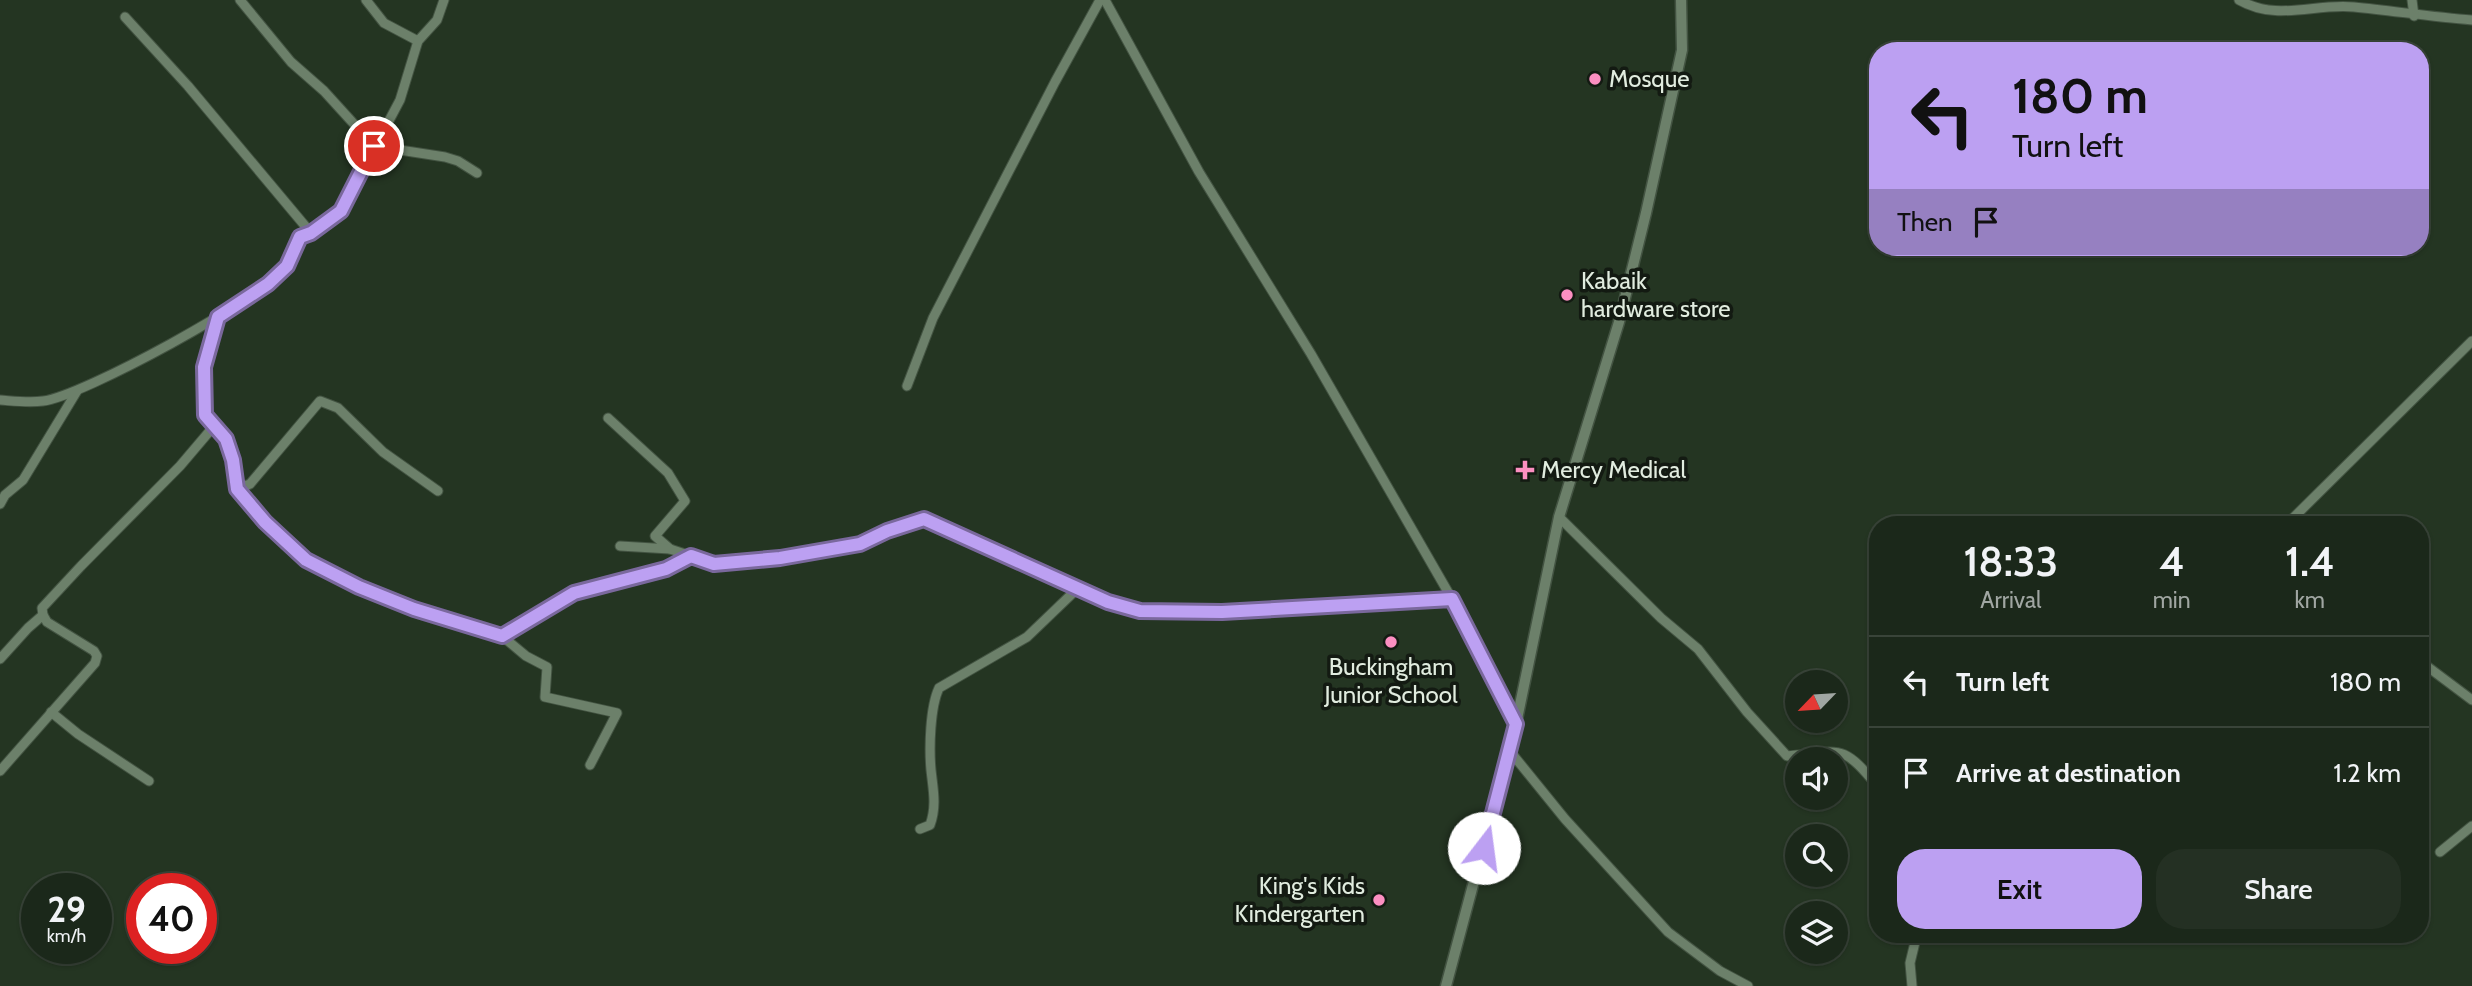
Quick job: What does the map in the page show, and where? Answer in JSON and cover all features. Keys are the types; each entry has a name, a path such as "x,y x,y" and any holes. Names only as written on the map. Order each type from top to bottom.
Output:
{"street":[{"path":"240,0 291,62 324,91 374,146 445,157 458,161 477,173"},
{"path":"366,0 384,23 418,40"},
{"path":"0,400 44,401 77,391 218,317 268,284 287,266 300,237 311,233 341,211 400,100 418,40 437,20 444,0"},
{"path":"907,386 933,318 1055,82 1103,0"},
{"path":"1103,0 1199,172 1297,331 1452,599 1516,724"},
{"path":"1446,986 1516,724 1559,517 1619,322 1654,176 1682,50 1681,0"},
{"path":"2239,0 2267,12 2351,6 2414,16 2472,20"},
{"path":"2412,0 2414,16"},
{"path":"125,17 213,115 311,233"},
{"path":"218,317 204,367 205,415 226,439 233,460 237,489 265,522 306,560 359,587 414,609 502,636 526,656 547,667 545,697 617,713 590,765"},
{"path":"2296,516 2472,341"},
{"path":"0,504 5,495 23,480 77,391"},
{"path":"237,489 250,484 320,401 338,408 383,452 438,491"},
{"path":"608,418 667,473 685,501 655,536 670,549"},
{"path":"0,772 95,663 97,656 85,643 47,622 43,608 180,467 214,426"},
{"path":"1559,517 1661,618 1698,649 1747,712 1787,757 1844,752 1869,776"},
{"path":"620,546 670,549 714,564 780,558 860,544 887,531 924,519 1077,589 1140,611 1222,612 1452,599"},
{"path":"502,636 574,593 666,569 691,556"},
{"path":"920,829 930,825 934,813 930,768 931,730 939,688 1027,637 1077,589"},
{"path":"0,659 43,615"},
{"path":"2429,668 2472,700"},
{"path":"51,712 78,734 149,781"},
{"path":"1509,750 1565,819 1668,932 1720,971 1748,986"},
{"path":"2440,852 2472,826"},
{"path":"1912,986 1910,963 1915,943"}],"place":[{"name":"Mosque","path":"1595,79"},
{"name":"Kabaik hardware store","path":"1567,295"},
{"name":"Mercy Medical","path":"1525,470"},
{"name":"Buckingham Junior School","path":"1391,642"},
{"name":"King's Kids Kindergarten","path":"1379,900"}],"route":[{"path":"374,146 341,211 311,233 300,237 287,266 268,284 218,317 204,367 205,415 226,439 233,460 237,489 265,522 306,560 359,587 414,609 471,629 502,636 574,593 666,569 691,556 714,564 780,558 860,544 887,531 924,519 1077,589 1140,611 1222,612 1452,599 1516,724 1484,848"}]}
